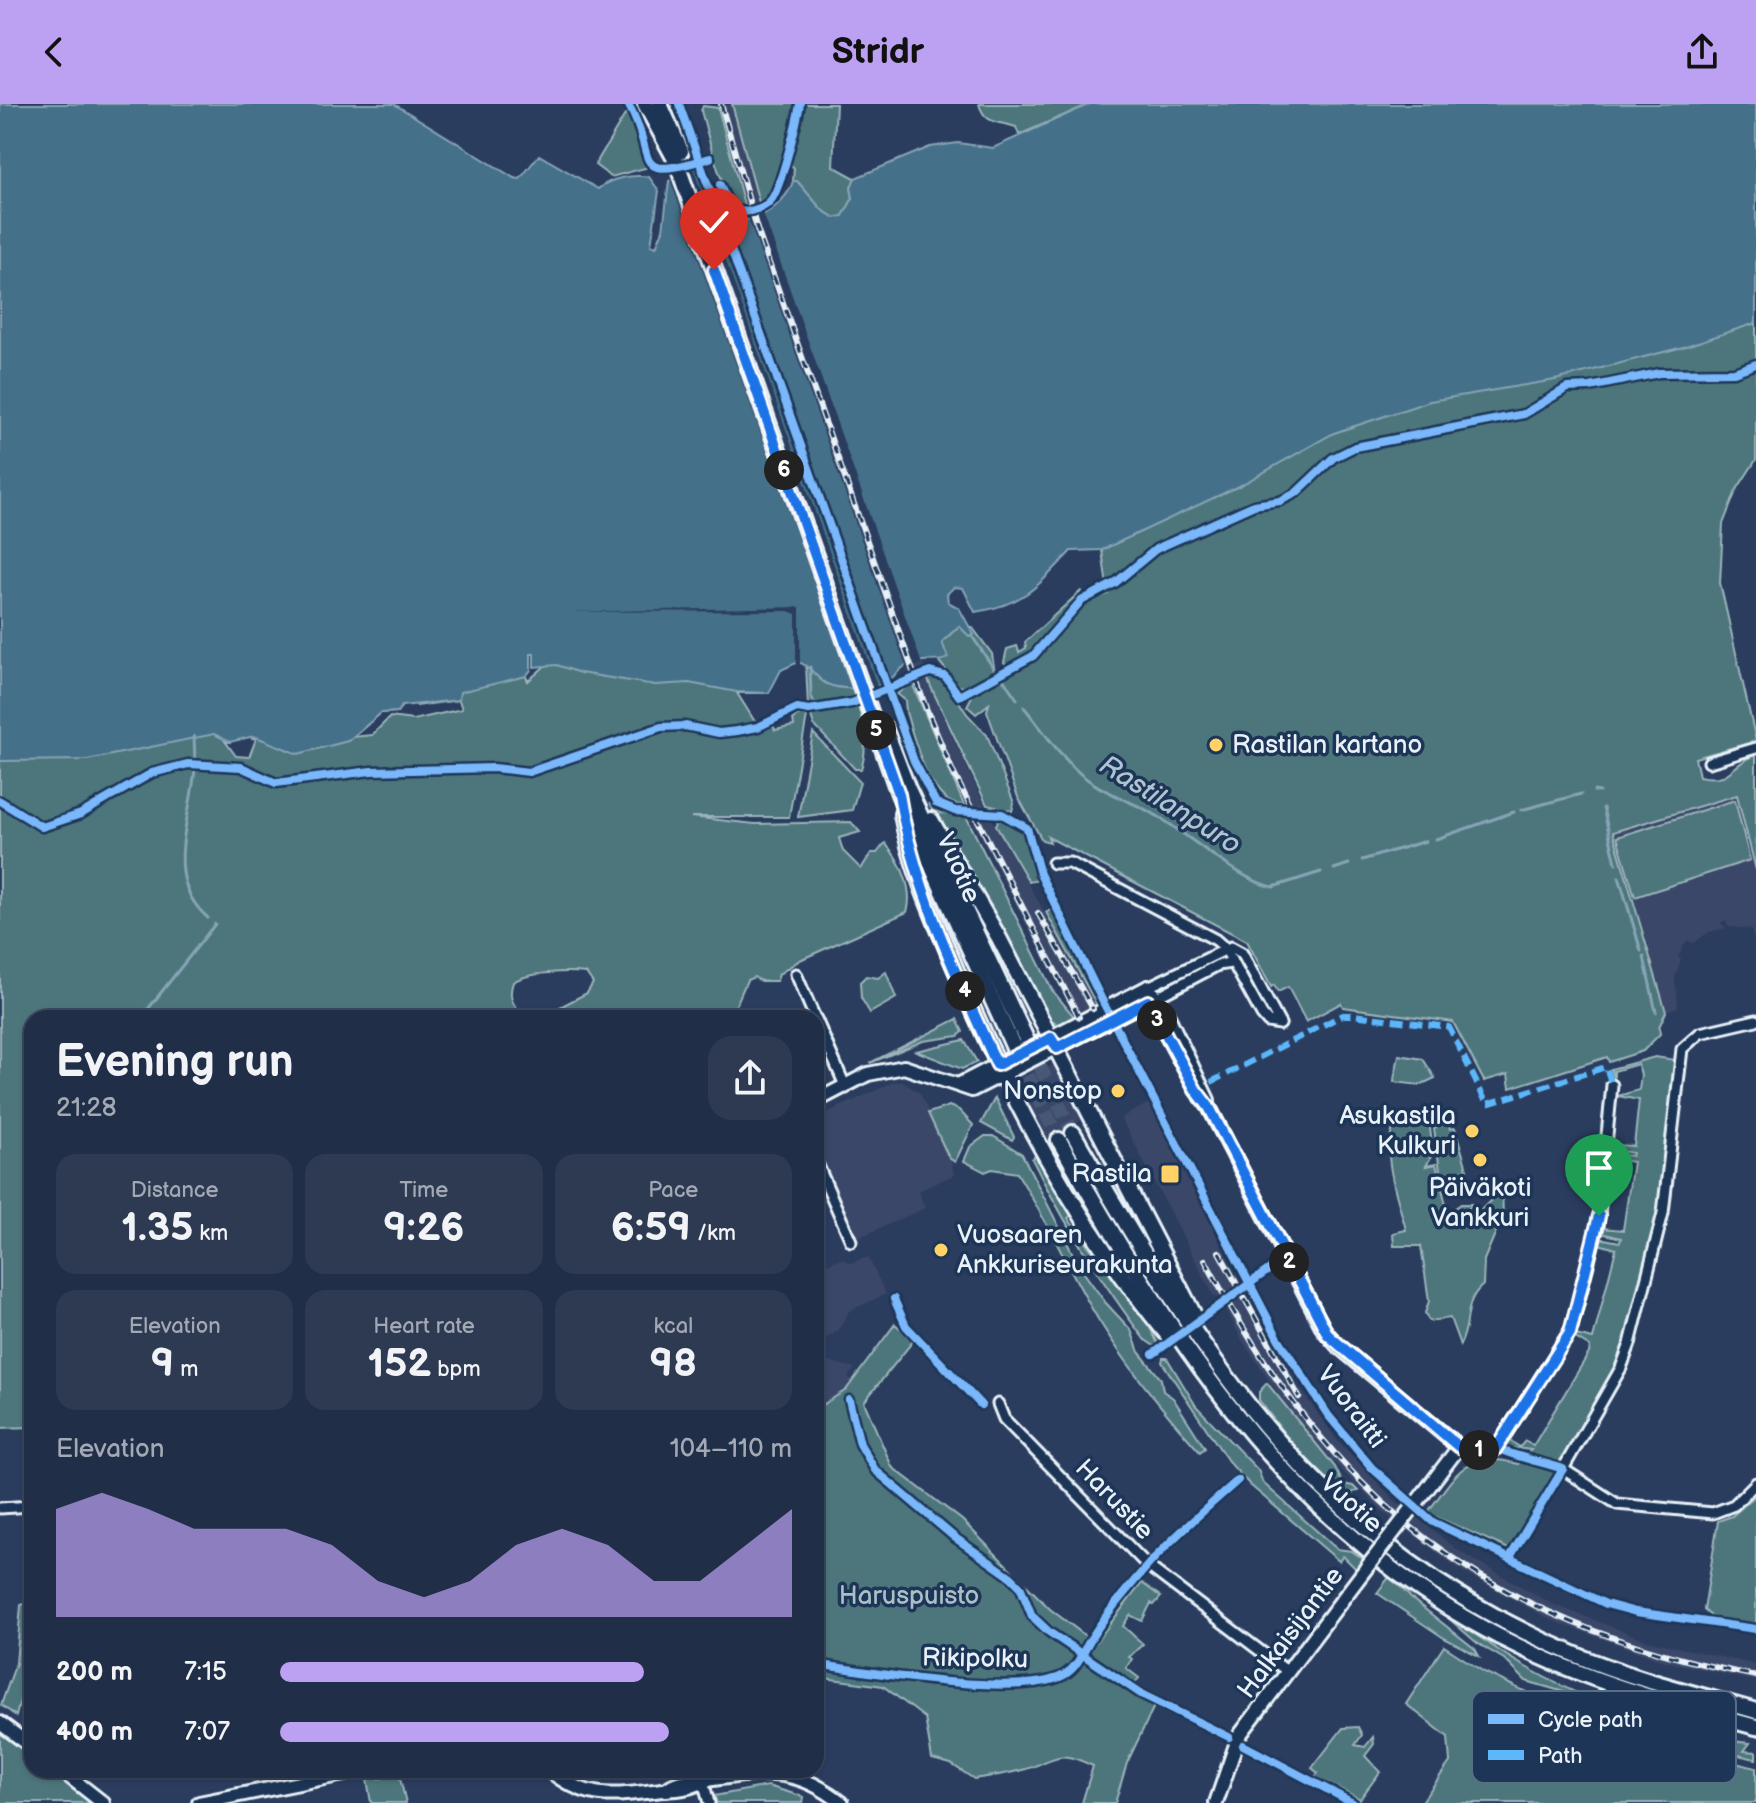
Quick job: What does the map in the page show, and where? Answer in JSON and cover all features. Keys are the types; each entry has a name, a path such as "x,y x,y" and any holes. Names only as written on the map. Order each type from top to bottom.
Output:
{"main road":[{"path":"645,104 680,160"},
{"path":"660,104 680,160"},
{"name":"Vuotie","path":"680,160 904,791 1021,1045"},
{"path":"904,791 969,881 1232,1388"},
{"path":"904,791 905,830 921,880 1000,1071 1058,1181 1163,1329 1213,1389"},
{"name":"Vuotie","path":"1637,1691 1571,1670 1524,1649 1439,1601 1370,1553 1325,1514 1272,1461 1213,1389 1066,1136 1232,1388 1286,1452 1379,1540 1453,1592 1577,1655 1690,1691"},
{"name":"Vuotie","path":"1736,1704 1756,1709"},
{"name":"Vuotie","path":"1736,1722 1756,1727"},
{"path":"1736,1725 1756,1733"}],"street":[{"path":"1709,762 1756,748"},
{"path":"1053,863 1070,863 1225,948 1242,953 1280,1024 1268,1022 1262,1015 1225,948"},
{"path":"1151,995 1225,948"},
{"path":"824,1098 871,1081 878,1073 907,1068 972,1090 1000,1071 1128,1004 1218,965 1231,963"},
{"path":"796,974 812,1010"},
{"path":"1252,998 1263,993"},
{"path":"1151,995 1196,1090 1209,1107 1328,1335 1459,1447 1491,1451 1497,1448 1572,1327 1598,1226 1613,1102 1612,1085"},
{"path":"1756,1020 1700,1033 1682,1049 1663,1213 1630,1344 1615,1379 1563,1469 1617,1504 1713,1513 1734,1505 1756,1483"},
{"path":"824,1037 846,1088"},
{"path":"824,1179 851,1241"},
{"name":"Harustie","path":"998,1404 1004,1419 1148,1566 1288,1672"},
{"name":"Halkaisijantie","path":"1216,1803 1231,1759 1246,1740 1250,1725 1459,1447"},
{"path":"0,1508 24,1506"},
{"path":"0,1723 24,1741"},
{"path":"71,1778 103,1803"},
{"path":"199,1803 326,1778"},
{"path":"560,1778 596,1796 627,1797 666,1790 674,1783 717,1778"},
{"path":"793,1778 814,1784 842,1803"},
{"path":"703,1781 709,1803"}],"shaded area":[{"path":"0,104 394,104 514,178 520,179 539,155 598,189 622,178 649,177 659,191 651,245 656,247 663,230 669,181 695,168 700,169 721,209 734,219 744,220 765,214 783,199 793,181 797,181 822,210 835,218 843,216 853,198 851,187 855,178 930,147 958,143 993,148 1090,104 1756,104 1756,323 1683,347 1555,380 1430,401 1334,433 1239,486 1102,550 1071,551 1029,592 992,609 975,612 963,588 954,587 947,594 948,602 959,608 974,635 970,637 959,626 942,642 948,658 913,663 877,686 833,686 798,662 781,670 769,693 737,692 689,683 655,685 580,673 557,665 534,667 534,654 531,654 531,670 526,676 460,692 459,700 402,706 397,712 381,713 348,741 298,754 254,736 230,742 214,734 87,760 0,761"},
{"path":"717,104 732,104 767,226 939,708 986,809 1098,1007 1076,1019 973,822 923,714 750,224"},
{"path":"1738,795 1756,870 1756,947 1751,929 1729,927 1725,920 1720,923 1726,928 1709,932 1693,943 1687,940 1678,957 1681,959 1675,977 1678,1007 1665,1011 1613,832"},
{"path":"1059,1062 1087,1117 1041,1141 1012,1086"},
{"path":"894,1082 902,1082 920,1093 951,1161 954,1175 918,1191 925,1208 855,1239 824,1170 824,1114"},
{"path":"1149,1103 1252,1306 1300,1389 1337,1440 1393,1499 1459,1551 1552,1604 1646,1640 1756,1665 1756,1681 1660,1660 1551,1620 1463,1572 1383,1512 1321,1449 1289,1410 1242,1340 1220,1298 1214,1296 1121,1118"},
{"path":"868,1257 886,1294 849,1311 838,1331 826,1338 824,1348 824,1265 843,1259 851,1263"},
{"path":"824,1356 826,1361 855,1368 848,1377 853,1381 846,1390 824,1404"}],"green space":[{"path":"732,104 796,104 776,187 768,201 760,206"},
{"path":"803,104 836,104 833,166 855,178 851,187 853,198 843,216 835,218 822,210 797,181 793,181 794,168 788,162 799,135"},
{"path":"979,104 1090,104 1019,135 1016,127 985,116"},
{"path":"703,106 718,108 745,208 729,195 723,182 701,111"},
{"path":"626,113 635,123 649,167 611,177 595,165"},
{"path":"1756,279 1756,460 1736,491 1723,524 1720,583 1756,741 1695,758 1699,776 1710,778 1725,775 1756,755 1756,870 1737,795 1613,832 1666,1012 1659,1027 1660,1034 1643,1051 1609,1062 1607,1057 1510,1088 1508,1074 1484,1081 1453,1022 1343,1007 1341,1003 1306,1022 1288,987 1278,992 1274,985 1271,987 1247,941 1048,837 1050,842 1042,840 1018,797 987,711 989,704 976,714 967,706 974,692 1029,662 1082,603 1108,594 1102,550 1091,541 1124,509"},
{"path":"1082,590 1034,651 1007,667 1004,662 1007,649 1017,646 1019,652 1026,648 1025,642"},
{"path":"959,626 972,627 992,654 995,673 964,687 959,686 937,659 942,642"},
{"path":"838,653 863,725 865,740 861,769 855,769 814,725 808,706 806,665"},
{"path":"520,664 528,681 546,665 557,665 769,693 737,693 757,725 770,718 775,730 794,726 793,719 804,712 807,716 789,817 691,817 755,824 851,822 860,832 839,838 843,851 861,869 871,853 877,853 885,843 905,876 909,894 907,912 800,960 779,974 777,981 761,981 754,977 747,980 736,1010 554,1010 587,993 593,983 586,973 569,972 538,974 513,982 511,993 518,1010 24,1010 24,1427 0,1428 0,727 231,730 230,742 225,741 236,756 249,757 256,739 246,736 391,696 397,712 381,713 353,737 372,735 390,717 413,720 462,709 459,700 416,706"},
{"path":"937,675 945,680 967,714 987,735 1014,803 1012,811 987,805 927,677"},
{"path":"912,683 964,805 952,803 942,795 925,769 905,700 897,694"},
{"path":"813,733 860,782 852,810 798,817"},
{"path":"1735,800 1750,860 1635,897 1617,837"},
{"path":"928,803 941,813 966,816 1052,990 1076,1019 1058,1024 1044,1015 982,892"},
{"path":"1000,817 1019,828 1024,835 1039,880 1029,882 996,825"},
{"path":"1054,909 1102,1004 1098,1007 1046,912"},
{"path":"886,972 896,998 870,1013 861,998 860,982 866,976 878,978"},
{"path":"957,1019 963,1032 958,1036 923,1041 870,1063"},
{"path":"964,1040 977,1062 962,1069 916,1051"},
{"path":"1399,1055 1423,1059 1435,1078 1420,1085 1394,1082"},
{"path":"1655,1057 1675,1060 1661,1202 1624,1348 1556,1477 1511,1550 1427,1513 1455,1476 1473,1463 1500,1460 1518,1464 1531,1450 1506,1447 1508,1440 1520,1447 1525,1441 1533,1446 1589,1353 1590,1347 1574,1337 1593,1339 1616,1249 1599,1244 1599,1238 1620,1242 1621,1238 1601,1233 1602,1228 1623,1230 1633,1162 1611,1158 1614,1154 1632,1156 1633,1153 1613,1150 1612,1145 1634,1146 1639,1100 1618,1096 1639,1090 1641,1075 1638,1064 1614,1071 1614,1078 1611,1069"},
{"path":"995,1098 1014,1137 1012,1140 981,1123"},
{"path":"949,1106 959,1110 973,1125 955,1162 949,1158 928,1113"},
{"path":"1405,1115 1430,1128 1433,1153 1426,1166 1436,1164 1448,1213 1461,1204 1471,1204 1466,1215 1474,1217 1502,1189 1503,1215 1484,1260 1483,1285 1472,1299 1460,1345 1450,1318 1429,1321 1425,1313 1429,1301 1421,1246 1394,1246 1393,1233 1406,1230 1390,1169 1390,1138 1395,1125"},
{"path":"1448,1122 1450,1129 1455,1128 1467,1169 1459,1172 1464,1189 1443,1192 1434,1128"},
{"path":"985,1136 993,1136 1022,1154 1079,1266 1105,1302 1131,1330 1139,1352 1161,1379 1163,1391 1173,1398 1205,1448 1200,1452 1146,1388 1109,1337 1017,1173 992,1169 985,1172 964,1161 970,1147"},
{"path":"1035,1156 1073,1214 1068,1218 1140,1312 1159,1346 1157,1348 1144,1339 1084,1252 1044,1183 1032,1159"},
{"name":"Haruspuisto","path":"895,1324 914,1340 864,1402 892,1467 962,1520 1050,1609 1095,1643 1142,1583 1161,1597 1154,1605 1151,1603 1142,1621 1130,1615 1123,1626 1143,1644 1129,1657 1132,1659 1126,1668 1139,1678 1134,1685 1156,1702 1127,1763 1115,1803 1082,1803 1093,1766 1071,1757 1058,1757 1020,1771 974,1779 951,1764 932,1759 925,1718 883,1686 824,1678 824,1404 846,1390"},
{"path":"1163,1358 1167,1358 1196,1406 1258,1470 1263,1483 1337,1549 1352,1551 1363,1559 1356,1569 1343,1556 1339,1561 1250,1485 1228,1461 1162,1362"},
{"path":"1267,1383 1335,1467 1343,1484 1353,1486 1358,1491 1353,1492 1350,1500 1295,1448 1259,1400 1259,1392"},
{"path":"1756,1495 1756,1625 1712,1617 1704,1610 1718,1521 1732,1516"},
{"path":"1392,1557 1465,1606 1543,1648 1663,1691 1648,1691 1623,1683 1548,1653 1493,1625 1390,1560"},
{"path":"1390,1576 1412,1599 1475,1649 1479,1656 1444,1638 1377,1593"},
{"path":"24,1604 24,1685 16,1716 1,1705 16,1663 21,1605"},
{"path":"1447,1617 1519,1663 1573,1691 1561,1691 1526,1681 1504,1659 1477,1643"},
{"path":"1444,1646 1484,1672 1524,1691 1472,1691 1472,1783 1736,1783 1736,1763 1756,1768 1756,1803 1421,1803 1450,1762 1448,1737 1406,1704"},
{"path":"1736,1712 1756,1717 1756,1721 1736,1716"},
{"path":"1358,1727 1362,1735 1355,1745 1365,1747 1373,1737 1374,1744 1365,1756 1380,1772 1360,1799 1315,1777 1318,1773 1312,1768 1343,1728"},
{"path":"0,1730 24,1748 24,1778 62,1778 94,1803 0,1803"},
{"path":"1736,1741 1750,1743 1744,1751 1756,1752 1756,1759 1736,1755"},
{"path":"400,1778 406,1803 371,1803 367,1779"},
{"path":"768,1786 804,1797 803,1803 717,1803 714,1796"}],"pier":[{"path":"698,164 708,170 890,684 885,688"},
{"path":"692,165 878,689 852,691 669,176"},
{"path":"762,210 922,664 907,669 747,215"},
{"path":"800,607 800,664 796,664 796,614 788,611 568,612"}],"waterway":[{"name":"Rastilanpuro","path":"972,636 996,672"},
{"path":"810,667 811,696 816,707"},
{"name":"Rastilanpuro","path":"1003,679 1017,699"},
{"name":"Rastilanpuro","path":"1024,707 1061,754 1084,777 1159,817 1246,876 1273,887 1321,872"},
{"path":"194,736 195,762"},
{"path":"195,767 182,866 194,902 208,918"},
{"path":"1594,791 1599,792"},
{"path":"1521,810 1581,794"},
{"path":"1603,808 1616,863"},
{"path":"1436,839 1514,812"},
{"path":"1362,860 1426,841"},
{"path":"1334,869 1349,864"},
{"path":"1619,877 1641,951"},
{"path":"147,1010 215,924"},
{"path":"1644,957 1656,1012"}],"tunnel":[{"path":"1030,1047 1073,1133"},
{"path":"1018,1056 1059,1140"}],"railway":[{"path":"721,104 757,229 926,708 953,772 1079,1017"},
{"path":"1038,913 1093,1009"},
{"path":"1219,1252 1299,1397"},
{"path":"1205,1260 1255,1346 1307,1420 1364,1485 1426,1539 1496,1585 1573,1623 1659,1653 1756,1676"}],"marked path":[{"path":"1211,1082 1343,1015 1353,1015 1449,1027 1487,1104 1606,1067 1612,1085"}],"cycle path":[{"path":"628,104 649,161 655,166 666,168 710,158"},
{"name":"Vuoraitti","path":"679,104 914,761 936,803 955,811 1002,814 1027,828 1040,874 1104,1004 1278,1338 1328,1415 1372,1468 1433,1522 1606,1604 1636,1612 1756,1629"},
{"path":"720,185 730,205 738,211 753,210 769,202 784,169 800,104"},
{"path":"0,801 42,827 81,814 152,773 188,764 241,767 276,783 371,771 494,768 529,772 661,727 685,726 719,733 758,727 797,708 809,710 852,703 930,672 945,676 959,696 1033,656 1081,601 1115,583 1156,549 1254,505 1280,501 1296,493 1333,458 1355,447 1524,414 1567,388 1590,387 1659,373 1734,372 1756,364"},
{"path":"1153,1354 1278,1263"},
{"path":"894,1299 906,1326 981,1405"},
{"path":"849,1400 860,1444 875,1470 954,1537 1011,1577 1020,1586 1032,1616 1049,1632 1141,1694 1229,1737"},
{"path":"1491,1444 1515,1455 1563,1469 1510,1557"},
{"name":"Rikipolku","path":"824,1665 943,1682 980,1684 1043,1682 1064,1675 1075,1666 1107,1614 1149,1564 1238,1480"},
{"path":"1243,1745 1353,1803"}],"place":[{"name":"Rastilan kartano","path":"1216,745"},
{"name":"Nonstop","path":"1118,1091"},
{"name":"Asukastila Kulkuri","path":"1472,1131"},
{"name":"Päiväkoti Vankkuri","path":"1480,1160"},
{"name":"Rastila","path":"1170,1174"},
{"name":"Vuosaaren Ankkuriseurakunta","path":"941,1250"}],"route":[{"path":"714,270 899,794 905,830 921,880 997,1065 1051,1038 1057,1048 1148,1001 1196,1090 1209,1107 1321,1325 1337,1345 1459,1447 1495,1450 1568,1336 1599,1216"}]}
